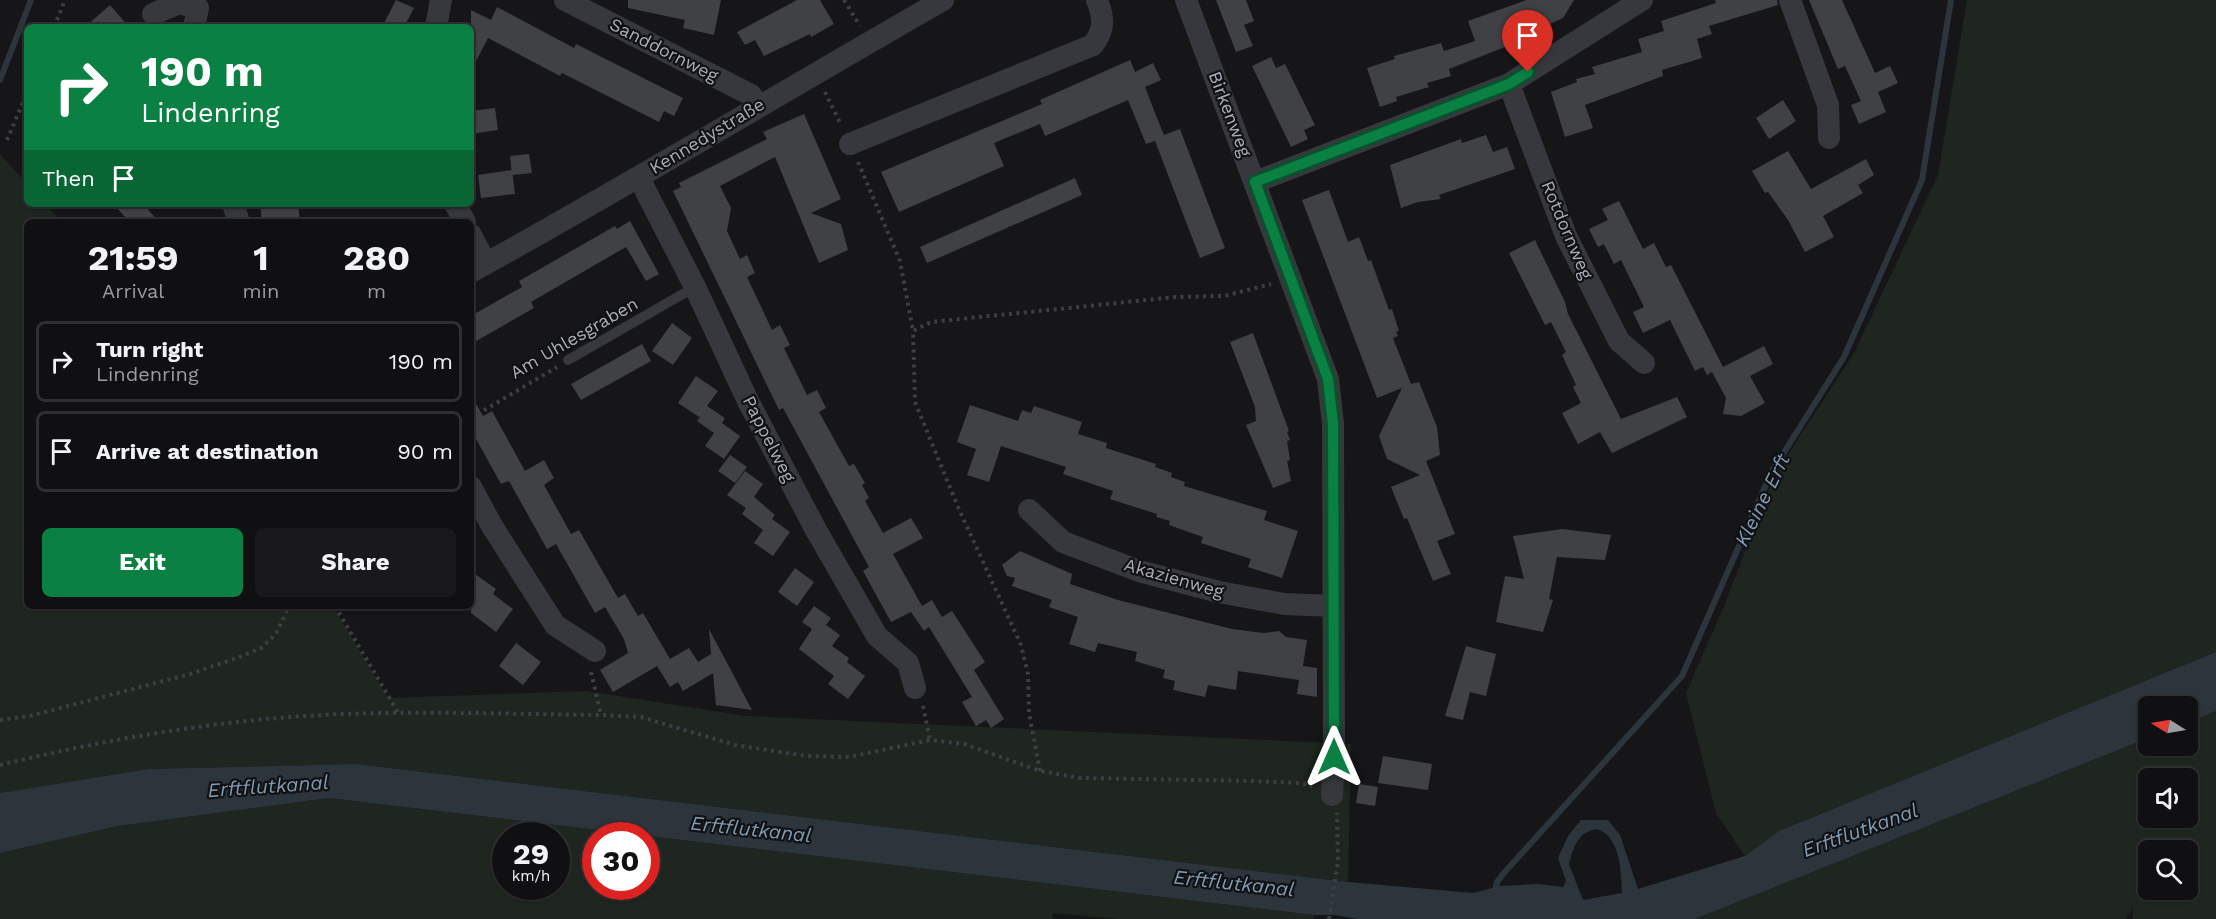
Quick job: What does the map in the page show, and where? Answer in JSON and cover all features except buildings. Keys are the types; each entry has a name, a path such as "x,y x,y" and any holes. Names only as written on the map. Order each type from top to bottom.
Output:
{"street":[{"path":"436,24 441,0"},
{"name":"Sanddornweg","path":"565,0 751,94 758,105"},
{"name":"Kennedystraße","path":"478,268 639,178 758,105 943,0"},
{"path":"850,144 1093,45 1102,32 1103,14 1097,0"},
{"name":"Birkenweg","path":"1186,0 1328,379 1333,424 1332,795"},
{"path":"1255,182 1509,84 1642,0"},
{"path":"1790,0 1828,105 1829,138"},
{"path":"156,17 179,3 198,8 195,24"},
{"name":"Rotdornweg","path":"1509,84 1566,236 1619,341 1644,363"},
{"name":"Pappelweg","path":"639,178 695,286 748,401 816,530 877,636 908,663 915,688"},
{"path":"474,249 478,268"},
{"path":"474,493 492,526 555,625 595,651"},
{"name":"Akazienweg","path":"1029,510 1064,542 1139,571 1219,592 1273,602 1311,607 1333,606"}],"lane":[{"name":"Am Uhlesgraben","path":"568,360 695,286"}],"path":[{"path":"55,24 65,0"},
{"path":"844,0 869,42"},
{"path":"816,73 850,144 900,261 913,332 915,402 958,507 1021,645 1040,771"},
{"path":"7,140 24,100"},
{"path":"913,332 931,322 1176,297 1224,296 1271,284 1290,275"},
{"name":"Am Uhlesgraben","path":"474,416 568,360"},
{"path":"0,720 30,716 190,674 253,652 276,634 288,609"},
{"path":"337,609 400,715"},
{"path":"591,676 601,715"},
{"path":"915,688 925,709 930,740"},
{"path":"0,765 76,747 200,727 280,718 400,715 641,717 735,745 807,756 849,757 930,740 964,744 1040,771 1080,778 1301,783 1332,795 1338,817 1338,861 1329,919"}],"shaded area":[{"path":"1967,0 2216,0 2216,652 1779,831 1745,856 1716,813 1686,693 1725,604 1774,476 1854,353 1938,175"},
{"path":"0,154 24,181 24,207 48,207 59,219 24,219 24,609 335,609 388,698 586,691 746,716 1351,744 1348,882 356,764 148,769 0,793"},
{"path":"2216,711 2216,919 2133,919 2133,907 2126,919 1695,919 2138,742 2138,756 2198,756 2198,718"},
{"path":"329,798 531,822 492,822 492,900 570,900 570,827 582,828 582,900 660,900 660,837 1314,915 1314,919 1119,919 1053,913 1052,919 0,919 0,853 118,826"}],"water":[{"name":"Erftflutkanal","path":"2216,652 2216,711 2198,718 2198,696 2138,696 2138,742 1695,919 1358,919 660,837 660,822 582,822 582,828 570,827 570,822 531,822 329,798 118,826 0,853 0,793 148,769 356,764 1348,882 1473,893 1500,886 1539,884 1563,887 1566,881 1558,858 1568,836 1581,820 1608,820 1620,835 1638,889 1745,856 1779,831","holes":["1597,829 1611,839 1618,856 1622,893 1583,900 1569,864 1577,841 1585,833"]}],"waterway":[{"name":"Kleine Erft","path":"0,80 31,0"},
{"name":"Kleine Erft","path":"1494,896 1497,882 1503,874 1682,676 1771,473 1844,357 1922,180 1951,0"}],"route":[{"path":"1334,757 1333,424 1328,379 1255,182 1509,84 1528,72"}]}
